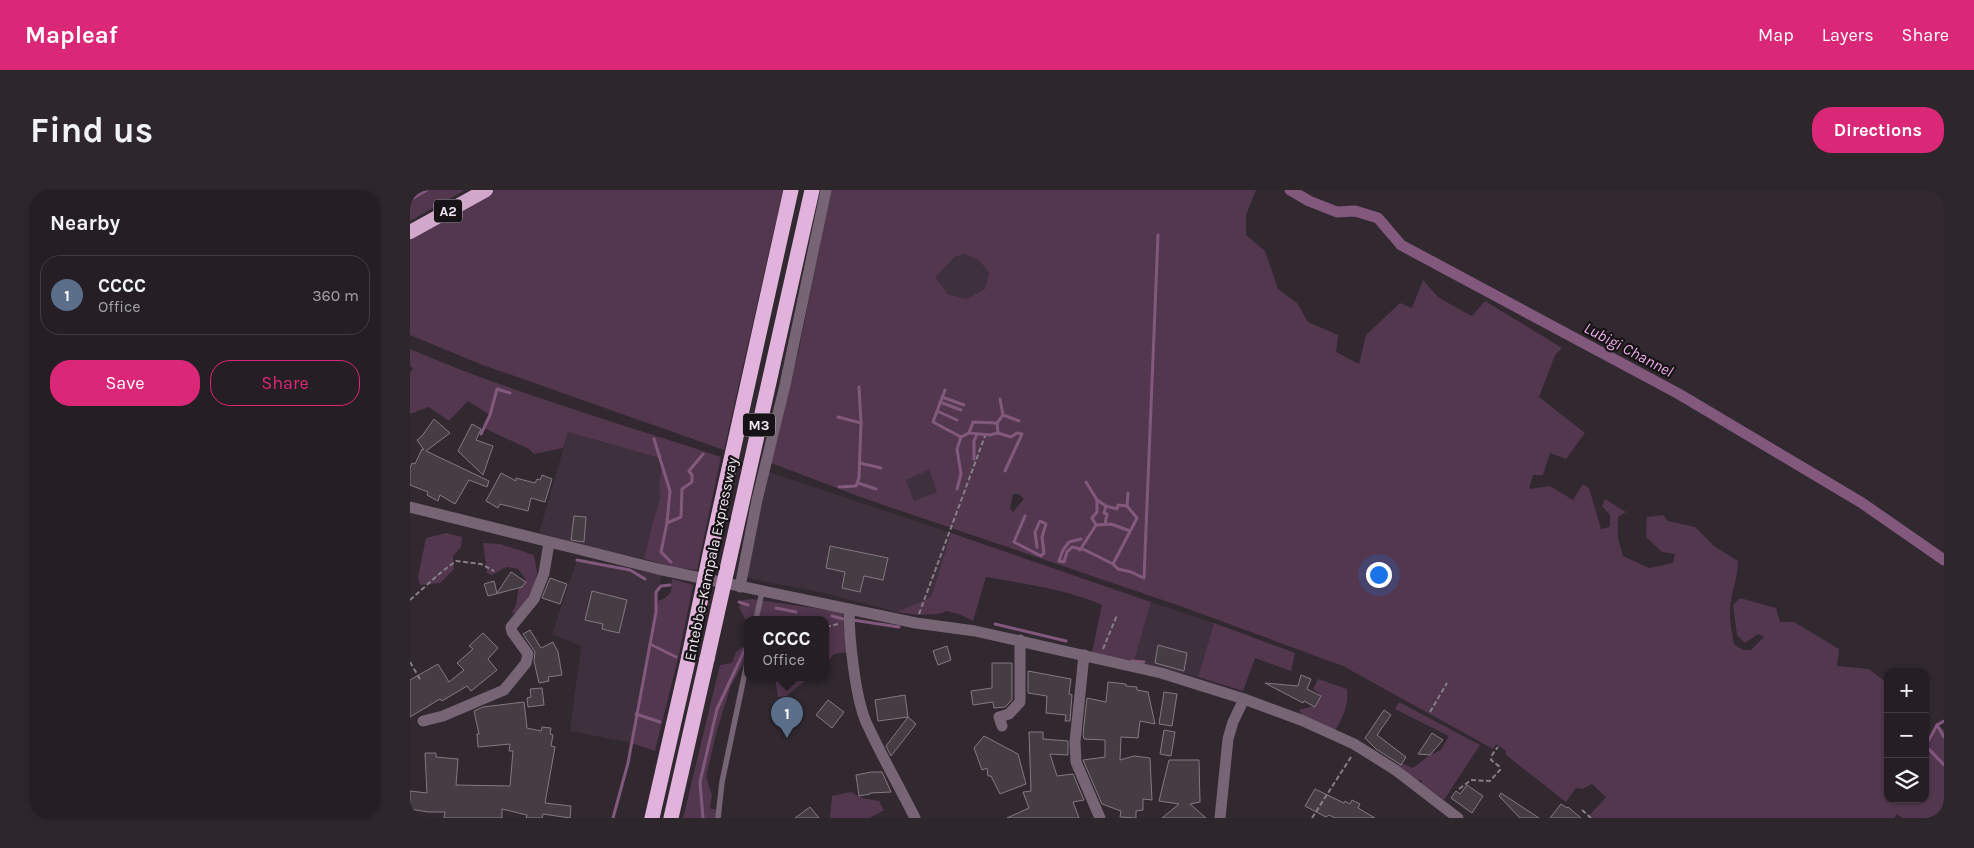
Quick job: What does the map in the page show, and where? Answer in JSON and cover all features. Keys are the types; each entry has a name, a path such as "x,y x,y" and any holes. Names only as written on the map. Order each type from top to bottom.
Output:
{"highway":[{"name":"A2","path":"410,232 486,190"},
{"name":"Entebbe–Kampala Expressway","path":"652,818 792,190"},
{"name":"Entebbe–Kampala Expressway","path":"671,818 812,190"}],"street":[{"path":"740,587 757,500 785,385 826,190"},
{"path":"410,507 447,515 549,543 762,592 916,623 975,631 1020,640 1161,673 1244,699 1301,720 1358,746 1394,769 1458,818"},
{"path":"423,721 443,716 504,690 526,663 528,654 512,632 512,627 534,599 544,573 549,543"},
{"path":"849,609 857,682 866,721 915,818"},
{"path":"1002,726 999,718 1009,714 1020,702 1020,640"},
{"path":"1084,656 1075,742 1076,762 1100,818"},
{"path":"1220,818 1228,739 1233,722 1244,699"}],"lane":[{"path":"757,616 762,592"},
{"path":"718,818 722,782 744,677"}],"path":[{"path":"916,623 985,436"},
{"path":"410,600 456,561 481,564 494,571"},
{"path":"1099,659 1117,615"},
{"path":"410,662 421,681"},
{"path":"1430,712 1447,683"},
{"path":"1312,818 1358,746"},
{"path":"1459,789 1471,780 1490,781 1500,770 1500,767 1491,760 1498,748"},
{"path":"1582,810 1591,818"}],"shaded area":[{"path":"410,190 465,190 410,221"},
{"path":"495,190 783,190 724,450 480,364 410,335 410,238"},
{"path":"831,190 1256,190 1246,215 1246,235 1265,251 1278,289 1297,303 1308,322 1338,335 1336,352 1359,364 1366,335 1400,303 1412,308 1423,280 1439,298 1472,316 1485,301 1562,348 1555,355 1539,397 1585,433 1566,459 1550,453 1543,475 1533,475 1529,489 1550,486 1573,500 1583,484 1589,488 1601,529 1610,527 1610,515 1602,506 1605,499 1626,512 1618,517 1618,538 1623,556 1649,568 1673,563 1675,554 1662,552 1646,537 1647,517 1663,515 1668,521 1695,527 1714,546 1738,561 1730,608 1730,622 1734,644 1743,650 1751,650 1764,637 1758,634 1745,643 1737,635 1733,605 1740,598 1776,608 1780,622 1794,622 1839,649 1837,666 1869,669 1884,681 1884,803 1929,803 1929,740 1937,725 1944,730 1944,818 1903,818 1896,814 1895,818 1587,818 1606,797 1592,784 1583,789 1576,788 1566,802 1506,755 1506,751 1496,744 1493,749 1343,666 1180,606 866,499 771,463 799,349","holes":["964,254 979,260 989,273 985,289 966,299 948,294 935,277 955,257","929,470 937,492 914,501 906,480","1013,494 1019,494 1024,499 1013,512 1010,508"]},
{"path":"964,254 979,260 989,273 985,289 966,299 948,294 934,277 956,257"},
{"path":"410,349 525,393 721,457 697,570 674,567 644,559 660,499 659,484 663,459 568,432 563,448 534,454 529,449 484,428 490,415 468,401 449,421 429,407 410,414 410,373 413,368 410,366"},
{"path":"568,432 663,459 659,484 660,499 644,559 585,546 539,533"},
{"path":"929,470 938,492 914,501 906,480"},
{"path":"769,472 951,533 931,597 897,612 820,592 750,579 746,573"},
{"path":"446,533 462,537 461,547 453,556 454,569 440,583 420,585 418,577 426,538"},
{"path":"951,533 1151,602 1134,661 1092,652 1102,605 1088,599 1045,588 986,577 973,621 947,611 938,614 918,615 897,612 931,597"},
{"path":"483,543 500,544 534,555 537,572 532,598 514,614 512,612 516,605 519,585 526,580 518,569 506,567 492,575 487,573"},
{"path":"577,560 662,574 631,743 570,731 581,646 552,634"},
{"path":"672,579 693,585 679,654 655,751 631,743 658,601 665,598 671,592"},
{"path":"752,599 842,612 847,652 834,654 829,660 829,616 744,617 739,607 743,600"},
{"path":"1151,602 1214,623 1198,677 1134,661"},
{"path":"1214,623 1295,653 1291,671 1255,658 1243,691 1198,677"},
{"path":"742,647 744,648 744,662 731,685 717,730 706,777 712,795 710,808 717,810 716,818 683,818 720,665 732,663 736,652"},
{"path":"1318,679 1347,689 1345,711 1335,730 1306,720 1299,710 1317,705 1321,695 1313,689"},
{"path":"776,681 805,681 786,696 778,697"},
{"path":"1399,702 1480,745 1444,800 1421,783 1422,780 1412,780 1398,765 1401,763 1413,768 1430,755 1441,750 1449,736 1395,709"},
{"path":"851,792 862,798 879,801 884,810 870,818 830,818 832,796"}],"building":[{"path":"434,419 450,433 426,451 489,481 487,487 469,480 455,504 440,495 438,501 427,495 428,492 410,485 410,468 412,463 415,464 422,449 424,450 417,440"},
{"path":"472,424 481,429 476,440 493,446 483,475 458,451"},
{"path":"501,473 516,481 516,478 535,483 537,479 540,480 542,475 552,479 545,502 531,498 528,511 500,504 498,508 486,501"},
{"path":"574,516 586,517 584,542 571,540"},
{"path":"830,546 888,558 883,580 864,576 860,592 842,588 845,572 826,568"},
{"path":"511,572 526,582 522,587 488,596 484,584 494,581 497,593"},
{"path":"550,578 567,584 560,604 542,598"},
{"path":"592,591 627,600 619,633 602,629 603,624 585,620"},
{"path":"530,630 541,648 553,642 558,652 562,675 548,677 549,681 539,683 534,661 535,652 523,634"},
{"path":"483,633 498,648 488,659 497,670 471,691 467,686 410,717 410,680 438,664 449,682 464,670 457,663 473,649 469,646"},
{"path":"1158,645 1187,653 1184,671 1155,663"},
{"path":"947,646 951,660 938,665 933,651"},
{"path":"992,663 1012,663 1012,700 1005,707 994,708 993,702 973,705 971,691 992,688"},
{"path":"1028,671 1071,679 1069,694 1072,695 1070,721 1065,721 1066,715 1046,713 1047,696 1028,693"},
{"path":"1301,675 1311,679 1307,689 1321,696 1315,707 1304,701 1303,703 1265,683 1298,686"},
{"path":"1108,682 1126,684 1126,686 1137,687 1137,690 1148,692 1155,724 1140,721 1138,738 1121,737 1120,760 1134,756 1150,758 1152,800 1143,799 1143,810 1136,811 1136,818 1120,817 1121,811 1102,804 1083,760 1105,757 1105,740 1084,739 1083,734 1087,698 1106,702"},
{"path":"542,688 544,705 528,707 527,698 531,697 530,689"},
{"path":"1164,692 1177,694 1172,726 1159,724"},
{"path":"905,695 908,717 878,721 875,700"},
{"path":"828,700 844,712 832,728 816,715"},
{"path":"524,702 527,728 541,731 542,727 551,728 550,734 553,735 551,746 555,747 545,803 571,806 570,818 543,814 542,818 526,818 527,815 502,809 502,818 444,818 445,812 410,809 410,791 427,793 425,753 436,753 436,757 458,759 456,785 510,786 513,751 509,751 510,744 478,747 477,734 479,734 474,711 483,707"},
{"path":"1384,710 1391,715 1377,735 1406,757 1401,765 1376,749 1365,738"},
{"path":"908,717 916,724 891,756 886,746"},
{"path":"1164,730 1175,732 1171,756 1160,754"},
{"path":"1029,732 1043,732 1043,739 1068,741 1068,755 1050,754 1057,776 1073,774 1084,800 1073,802 1079,818 1007,818 1029,808 1023,792 1031,791"},
{"path":"1432,733 1443,740 1430,755 1418,754"},
{"path":"984,736 1018,754 1026,784 1000,794 991,776 988,776 987,768 982,770 974,748"},
{"path":"1169,760 1199,760 1200,802 1190,804 1206,818 1162,818 1179,804 1159,801"},
{"path":"882,772 891,792 870,793 859,796 856,775"},
{"path":"1467,785 1483,796 1472,813 1451,798 1456,791 1460,794"},
{"path":"1315,789 1344,803 1345,801 1350,804 1352,800 1360,804 1358,808 1375,818 1335,818 1329,815 1326,817 1305,806"},
{"path":"1501,793 1539,818 1520,818 1499,796"},
{"path":"1561,804 1568,807 1581,818 1550,818"},
{"path":"810,807 819,818 795,818"}],"waterway":[{"path":"410,200 427,190"},
{"name":"Lubigi Channel","path":"1290,190 1309,201 1337,212 1355,211 1378,218 1401,245 1679,394 1862,503 1944,560"},
{"path":"1081,539 1069,542 1063,550 1059,561 1064,562 1067,552 1072,547 1085,550 1113,564 1118,569 1144,578 1158,235"},
{"path":"839,487 856,486 859,478 861,423 859,387"},
{"path":"481,434 490,415 497,389 510,393"},
{"path":"945,390 933,422 961,437"},
{"path":"942,397 964,405"},
{"path":"957,489 961,474 957,449 961,437 969,433 973,422 997,423 1003,415 1000,399"},
{"path":"940,402 961,410"},
{"path":"937,411 957,420"},
{"path":"1003,415 1019,421"},
{"path":"838,417 861,423"},
{"path":"969,433 990,435 998,433 997,423"},
{"path":"998,433 1011,437 1017,433 1022,434 1005,471"},
{"path":"974,459 974,441 977,434"},
{"path":"654,439 670,491 667,523 661,552 671,562"},
{"path":"667,523 681,517 682,489 692,482 692,475 689,471 703,454"},
{"path":"860,463 881,468"},
{"path":"1086,482 1097,500 1097,512 1092,518 1096,525"},
{"path":"858,483 876,489"},
{"path":"1113,564 1137,518 1127,506 1128,493"},
{"path":"1097,500 1106,506 1117,509 1118,505 1127,506"},
{"path":"1105,524 1107,514 1104,513 1106,506"},
{"path":"1025,516 1014,542 1041,556 1044,553 1042,537 1046,524 1040,521 1035,532 1037,547"},
{"path":"1080,550 1096,525 1111,524 1130,531"},
{"path":"577,560 630,570 645,579"},
{"path":"613,818 628,763 656,612 656,592 661,586 670,585"},
{"path":"739,602 748,605"},
{"path":"776,608 796,612"},
{"path":"832,616 843,619"},
{"path":"853,620 899,627"},
{"path":"995,624 1066,641"},
{"path":"650,644 676,657"},
{"path":"703,818 700,782 717,709 744,651"},
{"path":"1132,661 1144,662"},
{"path":"636,714 660,722"},
{"path":"1929,740 1937,725 1944,721"},
{"path":"1937,725 1944,737"},
{"path":"1929,749 1944,765"}],"place":[{"name":"CCCC","path":"787,738"}]}
